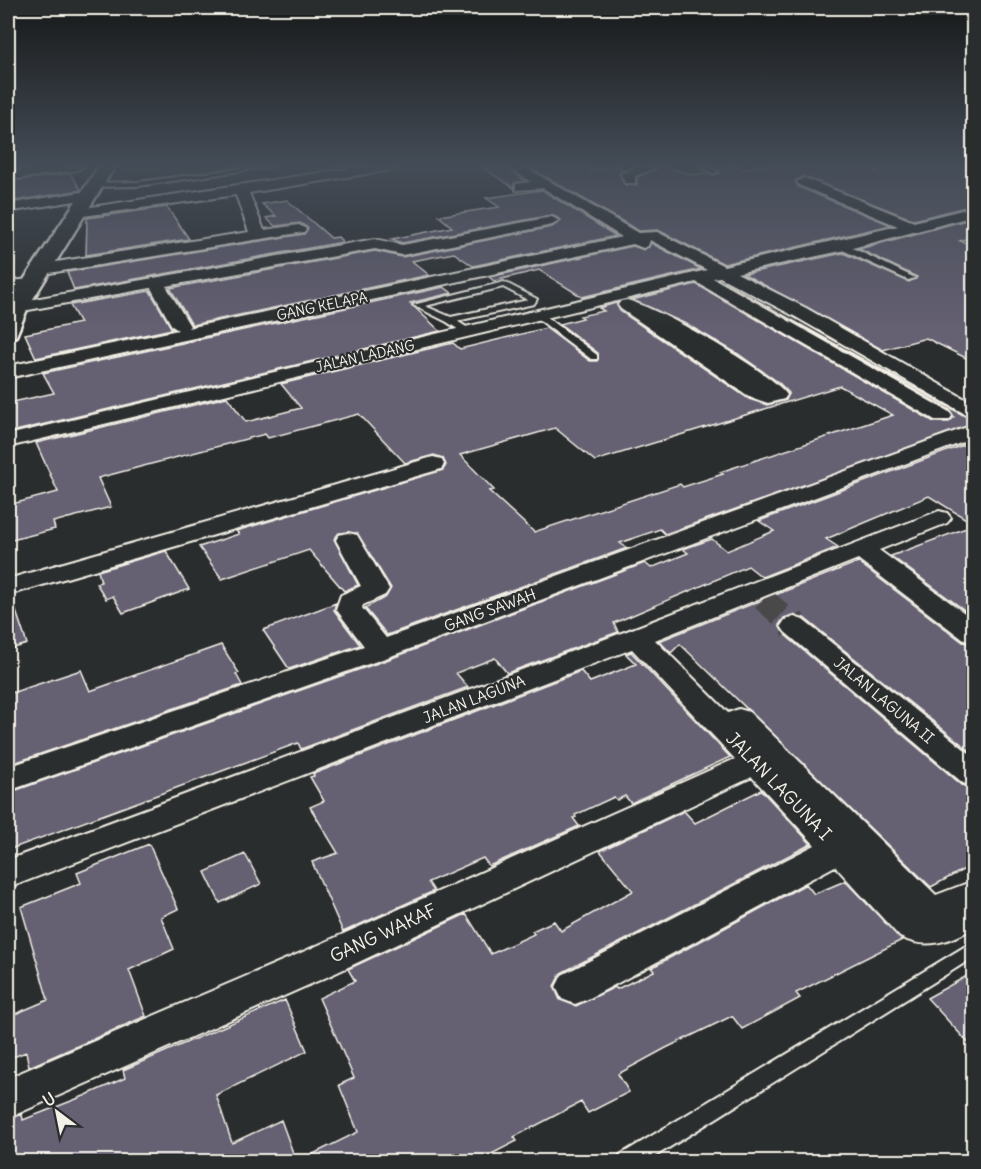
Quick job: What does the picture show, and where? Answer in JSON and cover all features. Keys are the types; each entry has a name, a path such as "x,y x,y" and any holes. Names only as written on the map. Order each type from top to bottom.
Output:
{"main road":[{"path":"8,332 17,307 71,221"}],"street":[{"path":"253,221 258,235"},
{"path":"17,307 375,244 402,250 552,221"},
{"path":"605,221 636,239 710,275 972,426"},
{"path":"897,221 913,227"},
{"name":"JALAN LADANG","path":"8,441 468,332 621,301 710,275 841,246 937,221"},
{"path":"8,286 38,276 299,229"},
{"name":"GANG KELAPA","path":"8,372 636,239"},
{"path":"156,282 181,326"},
{"path":"621,301 745,378"},
{"name":"GANG SAWAH","path":"8,779 381,650 972,426"},
{"path":"8,587 433,464"},
{"name":"JALAN LAGUNA","path":"8,874 645,634 758,595 861,549 939,518"},
{"path":"348,540 376,589 350,601 349,609 381,650"},
{"path":"861,549 974,634"},
{"name":"JALAN LAGUNA II","path":"794,626 974,775"},
{"path":"645,634 924,905 939,911 974,895"},
{"name":"JALAN LAGUNA I","path":"645,634 756,762 916,929 925,931 941,927 974,910"},
{"name":"GANG WAKAF","path":"8,1098 316,964 756,762"},
{"path":"575,987 838,849"}],"lane":[{"path":"841,246 911,278"},
{"path":"417,305 504,284 533,299 531,302 450,320"},
{"path":"407,300 450,320 468,332"},
{"path":"540,316 594,357"},
{"path":"627,1161 974,948"}],"building":[{"path":"87,221 176,221 189,239 86,255"},
{"path":"269,221 311,221 331,238 338,237 343,242 74,290 67,272 304,234 308,228 300,223 275,226"},
{"path":"444,221 522,221 402,243 392,239 452,227"},
{"path":"560,221 591,221 616,236 473,266 454,253 412,261 429,275 192,325 170,288 375,251 402,257 552,227"},
{"path":"621,221 880,221 891,225 724,264 658,230 639,231"},
{"path":"965,221 974,221 974,236 960,241 974,245 974,362 926,338 883,350 744,274 843,253 909,282 917,277 859,249"},
{"path":"651,243 701,269 582,297 539,270 494,281 489,277 633,246 644,250"},
{"path":"724,282 974,421 974,425 665,534 660,529 620,543 627,548 387,635 365,608 386,597 391,588 357,533 339,533 334,539 358,585 344,591 309,550 222,579 199,547 239,534 236,531 443,470 446,465 443,458 434,455 405,463 359,414 268,438 265,434 98,478 111,507 53,522 55,529 8,541 8,505 58,492 36,443 227,397 246,422 301,408 281,384 453,343 460,349 546,328 590,361 597,361 598,353 560,324 583,318 580,316 604,311 599,308 616,303 620,311 749,399 767,405 786,400 789,393 778,382 738,354 688,325 632,300 696,284 934,422 949,422 954,417 950,410","holes":["840,386 893,415 720,472 723,474 683,487 680,484 534,532 489,491 494,490 460,455 555,428 595,461"]},
{"path":"444,287 452,293 410,303 440,331 11,432 8,403 54,393 43,373"},
{"path":"150,291 172,329 36,358 25,334 80,323 70,305"},
{"path":"974,441 974,524 929,496 826,539 838,547 762,577 748,566 614,623 618,632 507,673 495,658 456,673 468,687 301,749 298,743 8,850 8,793 392,658 645,563 651,568 688,553 683,549 712,539 727,551 774,531 759,521"},
{"path":"974,525 974,617 891,556"},
{"path":"166,551 189,589 123,613 113,596 106,599 96,583 101,582 98,571"},
{"path":"858,562 963,642 974,645 974,754 804,618 793,615 784,618 779,625 784,634 962,785 974,789 974,864 931,887 680,644 671,653 659,641"},
{"path":"11,596 27,644 8,650 8,597"},
{"path":"336,603 334,610 360,645 289,669 263,630"},
{"path":"221,645 239,673 236,674 242,685 8,765 8,694 81,670 90,691"},
{"path":"631,652 730,757 631,803 625,796 617,800 614,797 575,815 576,817 573,818 579,826 489,866 483,858 428,882 434,891 343,932 312,862 338,853 310,807 324,801 310,777 314,776 313,774 581,671 590,682 636,664 626,654"},
{"path":"761,790 811,844 561,973 554,986 560,1000 576,1006 615,987 617,989 654,971 651,968 806,884 814,894 845,881 902,940 796,993 800,998 742,1029 732,1016 666,1048 618,1074 629,1092 588,1113 581,1102 514,1137 517,1141 478,1161 299,1161 358,1132 339,1085 354,1078 319,998 355,981 348,969 466,914 491,954 534,934 532,931 554,921 561,931 633,891 600,851 684,811 695,823"},
{"path":"149,844 178,909 161,917 174,949 129,970 146,1016 29,1067 26,1052 8,1059 8,1017 48,1000 21,907 81,883 77,873"},
{"path":"245,854 261,884 220,903 205,872"},
{"path":"974,972 974,1049 927,998"},
{"path":"285,1000 307,1051 216,1095 232,1143 281,1120 296,1161 8,1161 8,1120 22,1114 23,1120 84,1096 125,1078 123,1070"}],"tunnel":[{"path":"763,599 793,625"}]}
